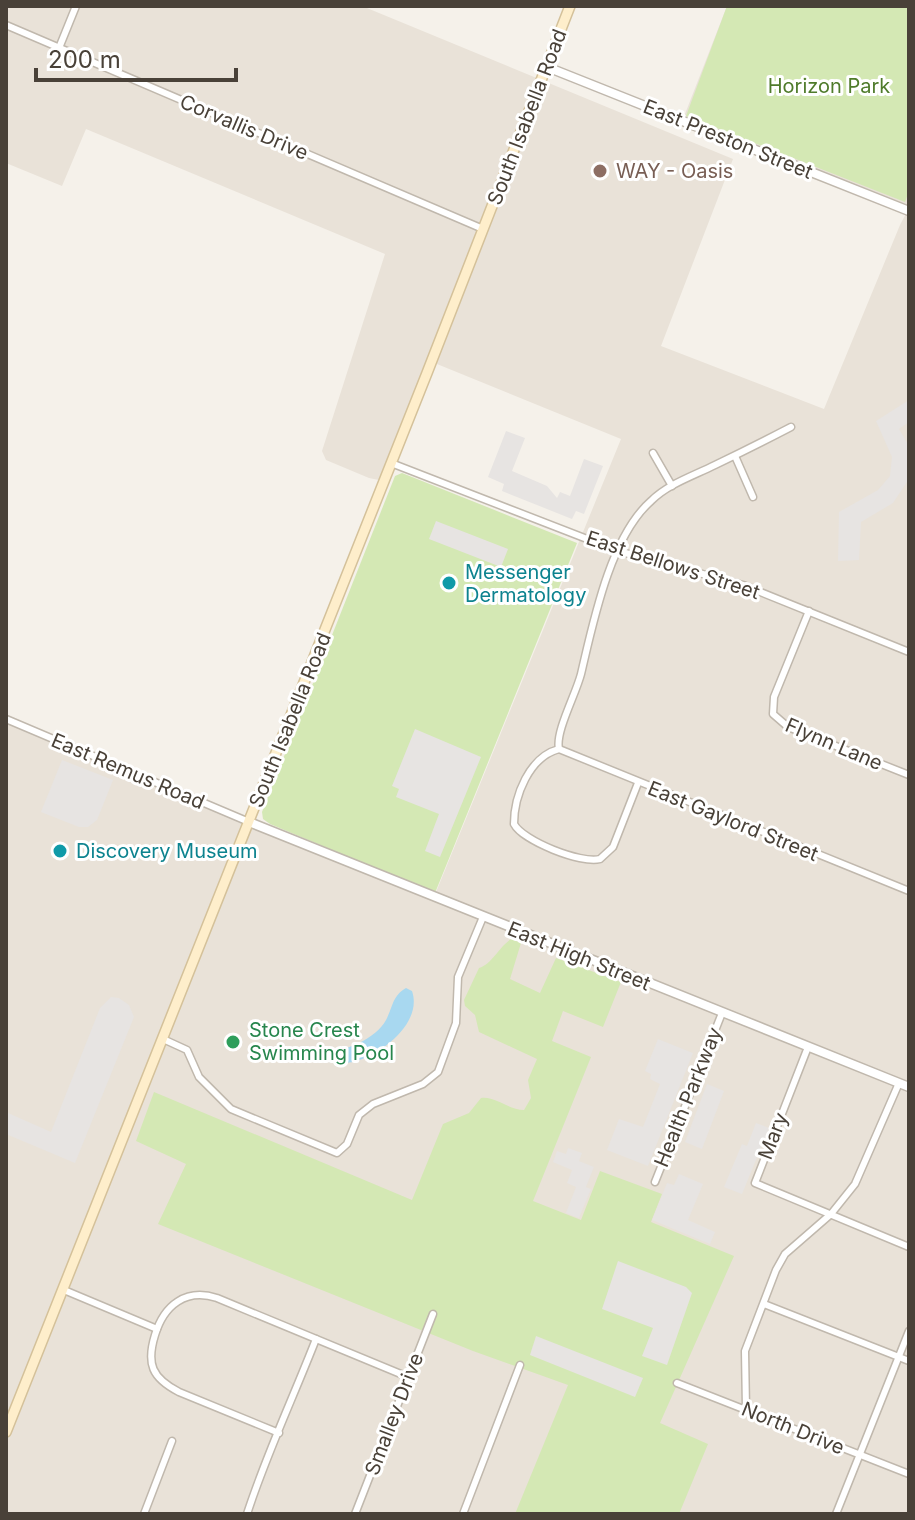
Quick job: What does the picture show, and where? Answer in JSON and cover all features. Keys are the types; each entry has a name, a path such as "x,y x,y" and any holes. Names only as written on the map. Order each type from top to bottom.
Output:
{"main road":[{"name":"South Isabella Road","path":"6,1432 570,6"}],"street":[{"path":"59,48 76,6"},
{"name":"Corvallis Drive","path":"6,25 483,229"},
{"name":"East Preston Street","path":"547,67 909,210"},
{"path":"638,783 613,847 600,859 581,860 526,837 514,824 519,797 536,762 559,749 557,742 580,676 593,618 618,551 635,518 651,500 672,486 791,427"},
{"path":"653,453 672,486"},
{"path":"735,456 753,497"},
{"name":"East Bellows Street","path":"391,463 618,551 718,577 909,652"},
{"name":"Flynn Lane","path":"809,611 774,697 773,714 788,727 909,775"},
{"name":"East Remus Road","path":"6,719 249,822"},
{"name":"East Gaylord Street","path":"559,749 909,891"},
{"name":"East High Street","path":"249,822 909,1087"},
{"path":"163,1039 187,1050 199,1077 231,1109 337,1153 347,1144 359,1115 373,1104 423,1084 438,1072 456,1023 458,977 483,917"},
{"name":"Health Parkway","path":"655,1182 722,1013"},
{"name":"Mary","path":"808,1047 755,1183 831,1214"},
{"path":"746,1409 745,1351 785,1254 831,1214 855,1184 899,1083"},
{"path":"831,1214 909,1247"},
{"path":"64,1290 157,1329"},
{"path":"279,1433 168,1386 156,1373 150,1353 157,1329 175,1302 195,1294 217,1298 408,1377"},
{"path":"764,1304 909,1361"},
{"name":"Smalley Drive","path":"355,1514 433,1314"},
{"path":"836,1514 909,1331"},
{"path":"247,1514 262,1469 316,1339"},
{"path":"463,1514 520,1365"},
{"name":"North Drive","path":"677,1383 909,1474"},
{"path":"144,1514 172,1441"}],"shaded area":[{"path":"6,6 362,6 733,159 661,346 824,409 908,210 684,121 685,114 727,6 909,6 909,1514 6,1514 6,719 434,897 621,439 432,362 384,481 326,460 322,451 385,254 86,129 62,186 6,163"},
{"path":"909,400 909,422 899,429 909,446 909,479 893,503 861,522 859,560 838,561 839,512 878,490 890,476 892,457 876,421"},
{"path":"506,431 525,438 512,471 547,486 557,498 560,492 570,496 584,459 603,466 584,514 576,511 572,519 502,491 504,484 488,477"},
{"path":"436,521 508,549 501,567 429,539"},
{"path":"415,729 481,757 440,857 425,851 439,814 396,797 399,789 392,786"},
{"path":"62,760 113,780 97,820 88,827 79,827 41,812"},
{"path":"111,997 129,1005 134,1017 75,1163 6,1134 8,1113 51,1132 100,1008"},
{"path":"658,1039 693,1053 648,1166 607,1150 619,1119 643,1127 660,1084 650,1079 651,1074 645,1071"},
{"path":"707,1084 724,1091 702,1149 685,1142"},
{"path":"756,1123 769,1128 742,1194 724,1187 742,1144 747,1146"},
{"path":"568,1148 582,1153 579,1161 594,1167 586,1187 591,1189 579,1218 566,1213 576,1187 567,1183 572,1170 553,1162 557,1151 566,1154"},
{"path":"679,1174 703,1184 688,1220 715,1232 710,1244 652,1220 667,1183 674,1185"},
{"path":"618,1261 686,1287 692,1293 667,1365 642,1356 653,1328 602,1309"},
{"path":"536,1336 643,1378 635,1397 530,1355"}],"green space":[{"name":"Horizon Park","path":"727,6 909,6 909,191 905,202 686,116"},
{"path":"402,473 577,543 435,893 270,824 263,819 262,812 395,476"},
{"path":"511,939 521,943 510,979 540,993 556,958 621,982 603,1027 563,1011 552,1041 591,1057 533,1201 581,1220 600,1171 662,1194 651,1222 734,1256 660,1423 708,1444 679,1514 515,1514 568,1385 473,1351 158,1224 186,1164 136,1141 154,1092 412,1200 443,1124 469,1113 481,1098 524,1110 531,1098 528,1080 537,1059 479,1032 475,1015 465,1006 464,1000 479,968"}],"water":[{"path":"406,988 412,991 414,1003 411,1015 406,1026 387,1045 353,1062 334,1063 302,1058 300,1054 304,1048 323,1052 350,1047 375,1033 386,1020 395,998"}],"place":[{"name":"WAY - Oasis","path":"600,171"},
{"name":"Messenger Dermatology","path":"449,583"},
{"name":"Discovery Museum","path":"60,851"},
{"name":"Stone Crest Swimming Pool","path":"233,1042"}]}
